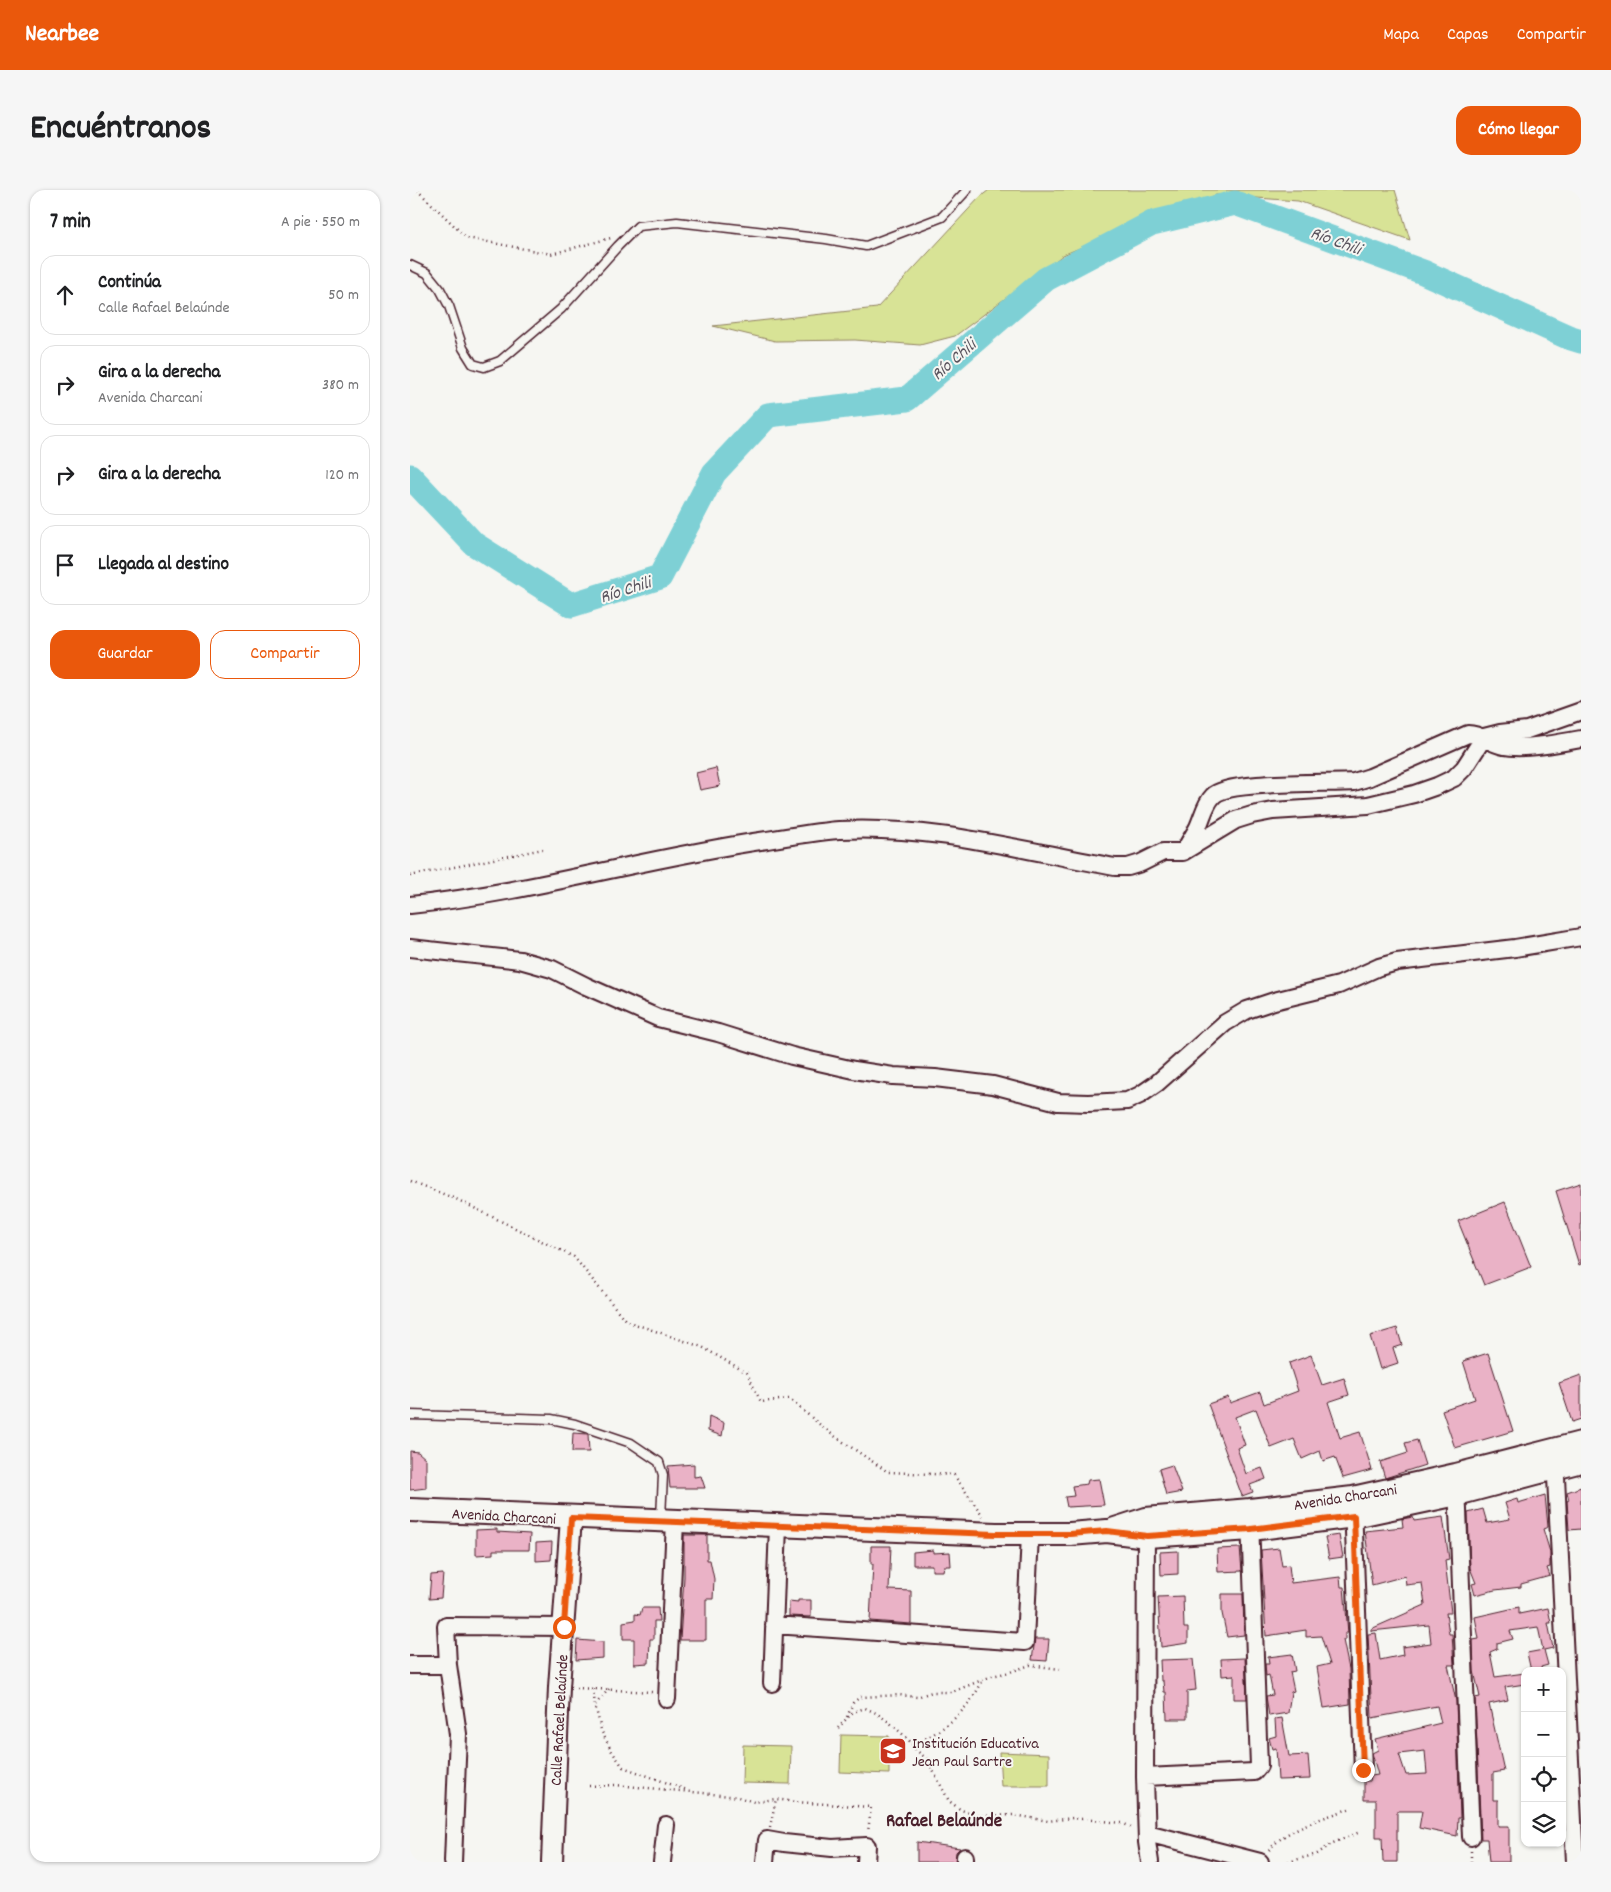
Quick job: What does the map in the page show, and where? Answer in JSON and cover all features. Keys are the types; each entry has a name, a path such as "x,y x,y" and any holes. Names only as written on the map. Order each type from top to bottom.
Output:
{"main road":[{"name":"Avenida Charcani","path":"410,1510 996,1534 1107,1531 1250,1520 1353,1507 1457,1485 1555,1459 1581,1443"},
{"name":"Avenida Charcani","path":"1555,1459 1581,1461"}],"street":[{"path":"410,905 533,887 731,845 838,830 883,830 933,835 1017,848 1116,867 1128,866 1141,863 1163,852 1184,852 1236,820 1252,815 1273,811 1368,805 1414,794 1454,778 1464,768 1484,737 1500,732 1527,730 1581,711"},
{"path":"1184,852 1206,806 1213,795 1220,790 1243,787 1354,782 1370,777 1468,734 1484,737 1494,744 1505,747 1581,739"},
{"path":"410,948 520,960 552,969 658,1018 718,1033 792,1056 854,1070 893,1076 934,1078 993,1085 1058,1102 1110,1104 1126,1102 1140,1095 1156,1084 1166,1073 1225,1023 1247,1010 1274,1001 1340,985 1379,967 1397,962 1515,948 1581,937"},
{"path":"1555,1459 1575,1862"},
{"path":"1457,1485 1470,1837"},
{"path":"1353,1507 1363,1770"},
{"name":"Calle Rafael Belaúnde","path":"552,1862 560,1687 571,1518"},
{"path":"1145,1777 1254,1772 1259,1766 1250,1520"},
{"path":"667,1695 668,1521"},
{"path":"772,1683 778,1526"},
{"path":"1146,1528 1145,1777 1146,1834 1150,1862"},
{"path":"774,1625 1025,1642 1030,1534"},
{"path":"453,1862 458,1734 448,1665 446,1626 564,1627"},
{"path":"410,1665 448,1665"},
{"path":"662,1862 666,1825"},
{"path":"1146,1834 1263,1858"},
{"path":"766,1862 768,1840 867,1854"}],"lane":[{"path":"410,265 428,273 440,289 449,306 463,348 473,364 484,367 500,361 561,309 638,226 677,222 826,239 866,246 942,217 967,190"},
{"path":"410,1415 552,1419 575,1424 631,1443 659,1462 663,1475 668,1521"}],"path":[{"path":"417,190 467,238 551,254 632,232"},
{"path":"410,876 543,849"},
{"path":"410,1181 456,1199 574,1257 626,1321 702,1347 747,1373 761,1402 789,1398 830,1433 888,1472 954,1476 996,1534"},
{"path":"846,1718 853,1703 860,1697 899,1695 917,1697 932,1692 952,1692 1030,1665 1060,1669"},
{"path":"912,1745 945,1727 963,1712 983,1680"},
{"path":"560,1687 609,1689 667,1695"},
{"path":"593,1689 604,1736 623,1767 691,1792"},
{"path":"595,1704 609,1689"},
{"path":"838,1728 853,1712 865,1708 876,1713 889,1722 927,1759 949,1801 961,1810 980,1816 1014,1815 1048,1821 1073,1818 1122,1823 1146,1834"},
{"path":"589,1786 615,1786 691,1792 738,1797 754,1802 776,1801 871,1807 867,1854"},
{"path":"769,1831 776,1801"},
{"path":"1263,1858 1282,1837 1351,1808"},
{"path":"1288,1862 1317,1854 1333,1843 1360,1832"}],"green space":[{"path":"989,190 1395,190 1410,240 1298,201 1216,195 1143,221 1063,255 955,336 920,345 855,340 775,341 713,326 877,308 980,197"},
{"path":"841,1735 889,1736 889,1774 840,1772"},
{"path":"743,1745 791,1746 790,1784 742,1783"},
{"path":"999,1752 1049,1754 1049,1786 1001,1786"}],"building":[{"path":"716,768 720,786 700,790 696,773"},
{"path":"1581,1183 1581,1264 1579,1265 1556,1191"},
{"path":"1505,1202 1531,1267 1484,1285 1458,1221"},
{"path":"1397,1328 1402,1345 1393,1348 1398,1363 1380,1369 1370,1336"},
{"path":"1488,1353 1513,1431 1455,1448 1442,1410 1475,1399 1463,1361"},
{"path":"1311,1355 1322,1385 1344,1378 1349,1395 1328,1402 1340,1438 1360,1432 1372,1470 1343,1478 1335,1457 1323,1461 1320,1451 1302,1459 1294,1439 1271,1448 1256,1409 1235,1417 1245,1445 1237,1448 1246,1474 1262,1468 1266,1479 1250,1485 1253,1492 1242,1496 1208,1404 1228,1397 1230,1403 1260,1392 1264,1404 1298,1391 1289,1363"},
{"path":"1581,1375 1581,1419 1572,1422 1559,1383"},
{"path":"709,1416 724,1423 722,1436 708,1431"},
{"path":"573,1433 588,1434 589,1452 572,1452"},
{"path":"1417,1440 1425,1465 1385,1478 1380,1462 1408,1453 1405,1443"},
{"path":"410,1451 418,1452 426,1459 426,1488 410,1490"},
{"path":"694,1464 694,1477 701,1476 705,1488 670,1488 668,1466"},
{"path":"1172,1465 1182,1492 1166,1495 1159,1469"},
{"path":"1099,1479 1104,1505 1067,1507 1065,1497 1074,1496 1072,1486 1087,1484 1088,1480"},
{"path":"1581,1487 1581,1529 1569,1530 1567,1501 1569,1500 1567,1492"},
{"path":"1545,1495 1548,1527 1543,1529 1550,1552 1550,1567 1547,1568 1550,1576 1521,1584 1521,1587 1475,1595 1472,1584 1476,1583 1470,1568 1468,1513 1483,1509 1487,1523 1510,1519 1505,1503 1517,1499 1518,1503"},
{"path":"1413,1517 1414,1521 1443,1517 1449,1559 1445,1560 1451,1613 1446,1613 1449,1634 1452,1634 1454,1665 1448,1665 1456,1701 1460,1818 1458,1818 1457,1836 1419,1828 1422,1811 1397,1811 1397,1862 1383,1862 1382,1837 1376,1837 1376,1800 1364,1800 1364,1781 1370,1781 1371,1776 1378,1775 1372,1753 1378,1750 1375,1739 1441,1723 1437,1706 1372,1718 1368,1634 1376,1633 1380,1660 1403,1655 1402,1647 1431,1643 1429,1625 1371,1631 1371,1629 1425,1605 1422,1583 1406,1585 1405,1576 1372,1585 1365,1531 1403,1527 1402,1519","holes":["1425,1751 1427,1774 1406,1775 1399,1754"]},
{"path":"497,1529 497,1532 530,1534 529,1550 493,1550 493,1554 476,1555 476,1530"},
{"path":"684,1535 707,1535 707,1560 710,1560 714,1579 713,1599 706,1599 706,1640 680,1640 684,1577"},
{"path":"1339,1535 1343,1557 1329,1559 1325,1537"},
{"path":"552,1542 551,1560 536,1561 536,1543"},
{"path":"871,1546 891,1546 889,1590 911,1591 911,1624 870,1621 873,1564 871,1564"},
{"path":"1240,1548 1242,1571 1218,1572 1217,1549"},
{"path":"1279,1548 1282,1566 1289,1565 1291,1583 1340,1577 1341,1587 1344,1587 1348,1633 1345,1633 1345,1640 1343,1640 1349,1669 1350,1704 1324,1708 1317,1667 1330,1664 1321,1636 1306,1637 1306,1630 1266,1636 1261,1550"},
{"path":"933,1550 933,1553 950,1552 951,1566 944,1566 943,1571 932,1571 932,1565 913,1565 913,1552"},
{"path":"1178,1551 1178,1574 1161,1575 1160,1552"},
{"path":"443,1574 441,1598 429,1599 431,1575"},
{"path":"1222,1594 1243,1594 1244,1635 1227,1637 1222,1613"},
{"path":"1183,1596 1184,1628 1188,1628 1188,1643 1161,1647 1158,1597"},
{"path":"798,1600 811,1600 811,1617 789,1616 789,1601 798,1602"},
{"path":"1519,1607 1519,1614 1548,1608 1551,1623 1548,1623 1553,1648 1544,1650 1548,1665 1530,1667 1527,1653 1543,1650 1538,1627 1510,1631 1513,1639 1497,1643 1497,1649 1490,1652 1495,1677 1521,1674 1521,1685 1505,1687 1508,1700 1489,1704 1504,1771 1493,1773 1493,1800 1498,1800 1498,1826 1509,1826 1509,1862 1489,1862 1487,1839 1481,1839 1475,1698 1480,1697 1474,1671 1473,1640 1479,1639 1475,1617"},
{"path":"642,1608 658,1608 659,1621 654,1621 654,1639 650,1639 649,1663 634,1664 634,1639 623,1639 623,1622 635,1620 635,1614 640,1615"},
{"path":"1035,1639 1049,1639 1047,1661 1032,1660"},
{"path":"577,1640 603,1642 603,1658 576,1660"},
{"path":"1292,1654 1295,1671 1290,1672 1294,1691 1291,1692 1288,1713 1269,1716 1266,1696 1273,1695 1269,1675 1266,1676 1265,1664 1269,1664 1268,1657"},
{"path":"1245,1658 1247,1699 1234,1699 1234,1675 1222,1676 1221,1659"},
{"path":"1193,1659 1196,1690 1187,1691 1187,1719 1167,1719 1166,1692 1164,1692 1163,1681 1161,1681 1160,1660"},
{"path":"1282,1718 1289,1756 1308,1755 1310,1779 1278,1780 1276,1748 1272,1749 1269,1738 1276,1736 1275,1719"},
{"path":"917,1842 960,1848 956,1852 955,1862 917,1862"}],"waterway":[{"name":"Río Chili","path":"410,476 474,544 571,605 660,577 714,473 768,415 907,399 1046,279 1152,223 1235,203 1423,272 1568,337 1581,341"}],"place":[{"name":"Institución Educativa Jean Paul Sartre","path":"893,1751"}],"district":[{"name":"Rafael Belaúnde","path":"944,1819"}],"route":[{"path":"564,1627 571,1518 996,1534 1070,1534 1107,1531 1147,1536 1251,1529 1354,1516 1363,1770"}]}
